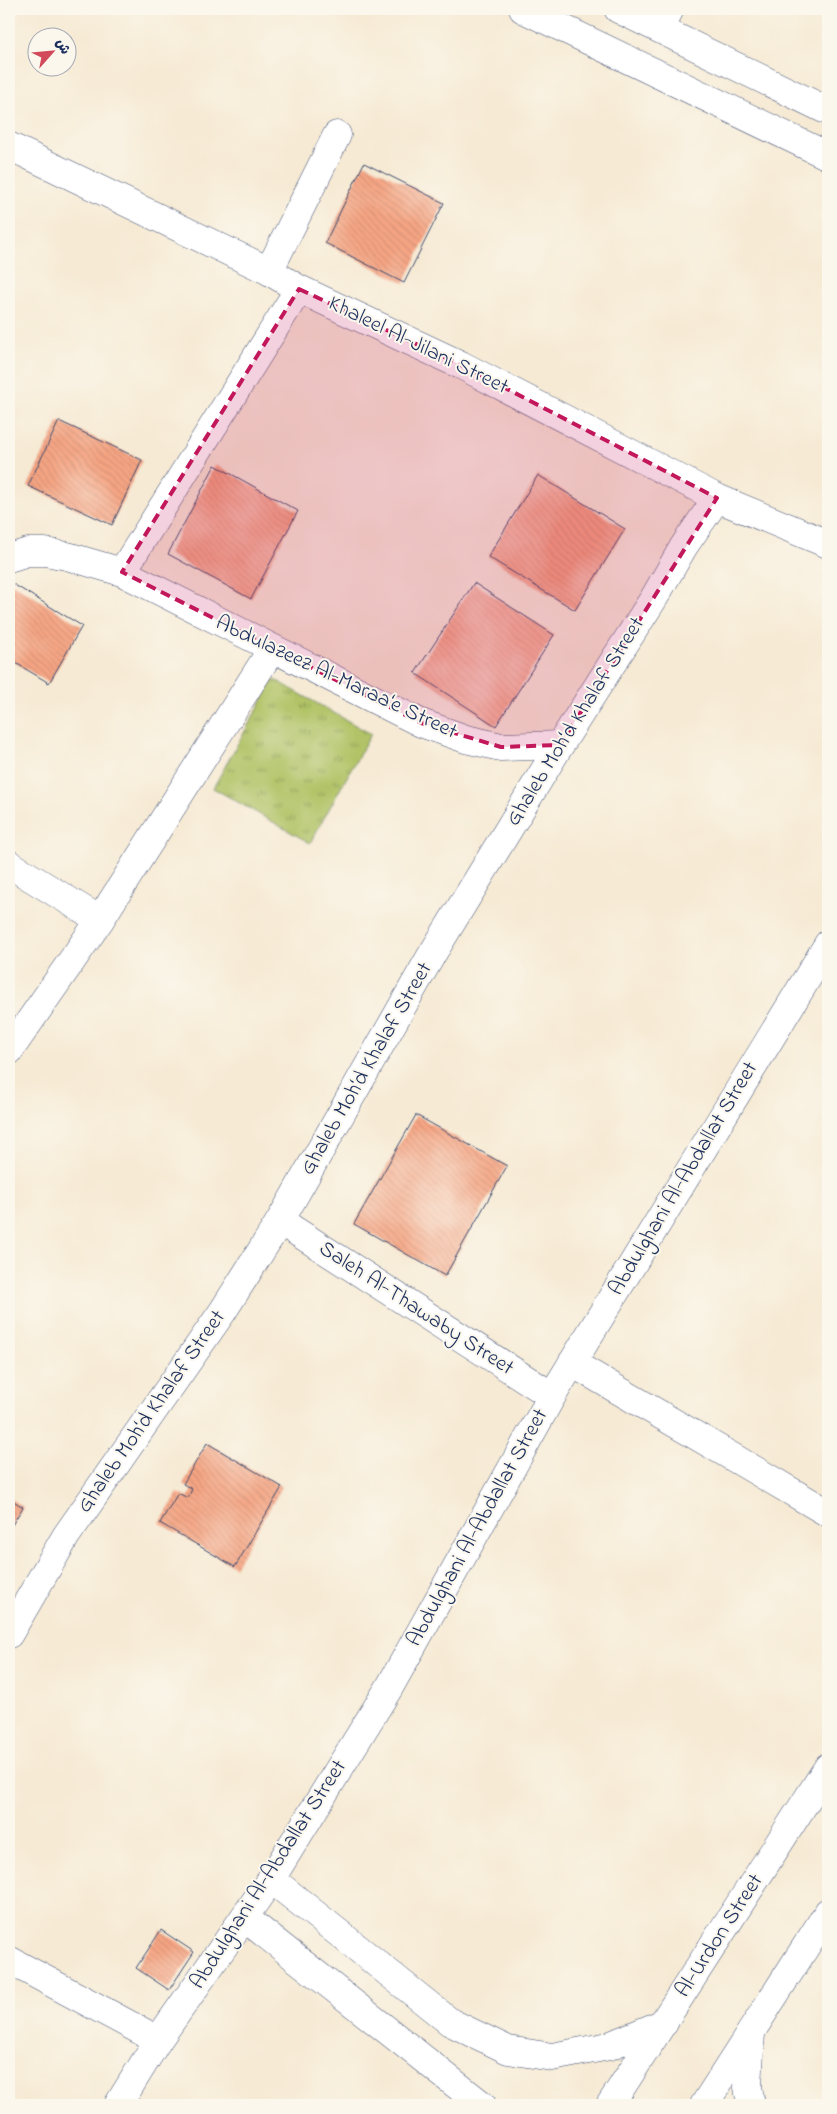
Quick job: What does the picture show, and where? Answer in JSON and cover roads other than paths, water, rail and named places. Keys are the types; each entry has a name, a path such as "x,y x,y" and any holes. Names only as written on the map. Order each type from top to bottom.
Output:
{"main road":[{"path":"523,9 828,156"},
{"path":"618,9 665,19 828,112"},
{"path":"269,271 338,135"},
{"name":"Khaleel Al-Jilani Street","path":"9,146 269,271 299,289 461,365 717,498 828,544"},
{"path":"122,572 299,289"},
{"name":"Ghaleb Moh‘d Khalaf Street","path":"9,1634 16,1605 223,1311 280,1222 431,956 560,745 654,598 684,546 717,498"},
{"name":"Abdulazeez Al-Maraa‘e Street","path":"9,558 28,552 45,552 67,556 122,572 421,723 466,739 501,747 560,745"},
{"path":"9,1051 100,920 272,649"},
{"path":"9,864 100,920"},
{"name":"Abdulghani Al-Abdallat Street","path":"118,2105 158,2040 271,1879 389,1688 552,1396 828,944"},
{"name":"Saleh Al-Thawaby Street","path":"280,1222 552,1396"},
{"path":"572,1363 828,1513"},
{"name":"Al-Urdon Street","path":"610,2105 828,1767"},
{"path":"271,1879 450,2022 508,2050 552,2057 609,2046 664,2023"},
{"path":"704,2105 828,1912"},
{"path":"245,1918 482,2105"},
{"path":"9,1960 158,2040"},
{"path":"751,2032 748,2087 751,2105"}]}
